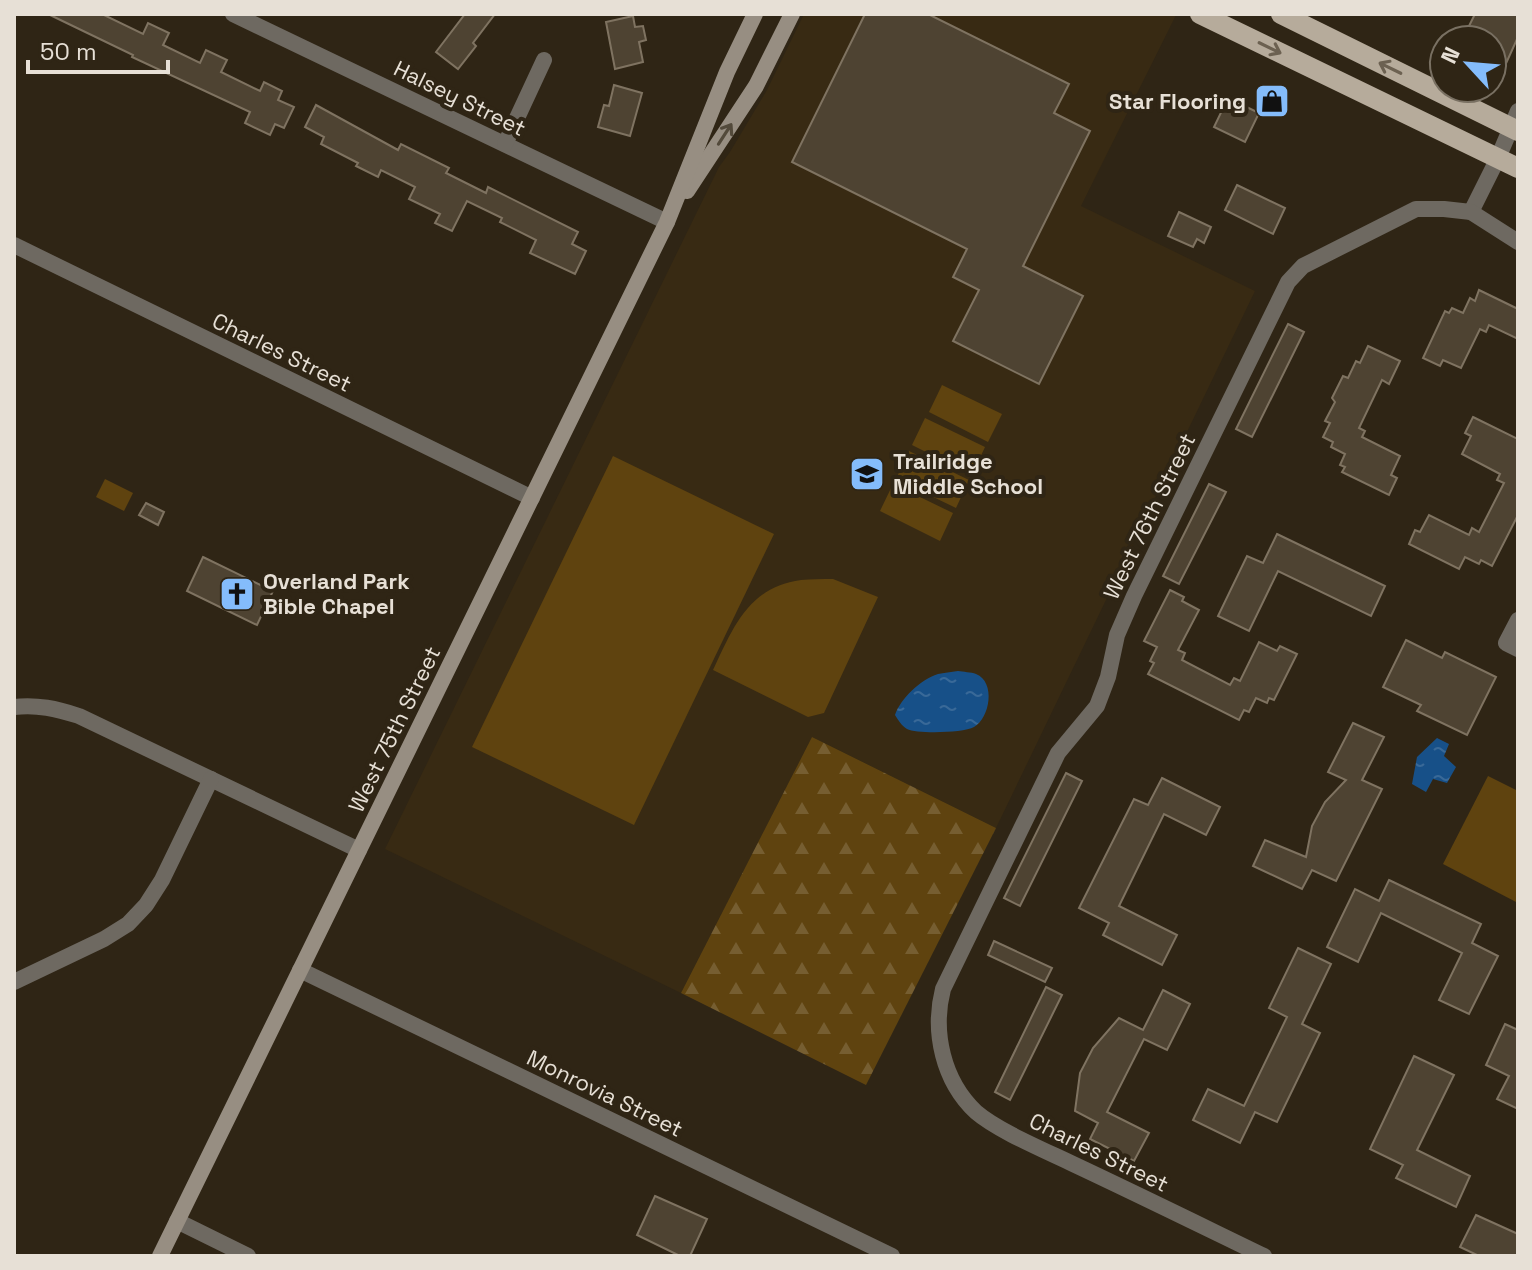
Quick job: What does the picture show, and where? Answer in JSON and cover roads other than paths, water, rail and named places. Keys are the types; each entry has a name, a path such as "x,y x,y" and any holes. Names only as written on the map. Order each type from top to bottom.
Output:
{"main road":[{"name":"West 75th Street","path":"160,1256 667,222 727,72 755,14"},
{"name":"West 75th Street","path":"667,222 756,86 792,14"},
{"path":"1200,14 1518,168"},
{"path":"1281,14 1515,123"}],"street":[{"name":"Halsey Street","path":"233,14 268,21 505,144 667,222"},
{"path":"505,144 544,60"},
{"path":"1515,123 1471,212 1518,242"},
{"name":"West 76th Street","path":"943,1056 939,1005 943,989 1058,753 1097,706 1108,677 1117,635 1134,596 1288,282 1303,266 1416,209 1471,212"},
{"name":"Charles Street","path":"14,245 532,498"},
{"path":"1518,620 1506,643 1518,649"},
{"path":"14,707 54,709 79,716 359,850"},
{"path":"14,982 104,939 128,924 146,905 162,880 211,779"},
{"name":"Monrovia Street","path":"300,970 892,1256"},
{"name":"Charles Street","path":"943,1056 962,1095 978,1113 1031,1144 1264,1256"},
{"path":"177,1221 248,1256"}],"water":[{"path":"958,671 976,674 986,684 987,708 980,722 960,731 920,732 907,729 895,715 912,690 938,674"},
{"path":"1437,738 1449,744 1444,756 1456,767 1447,783 1433,779 1426,792 1412,784 1417,757"}],"place":[{"name":"Star Flooring","path":"1272,101"},
{"name":"Trailridge Middle School","path":"867,474"},
{"name":"Overland Park Bible Chapel","path":"237,594"}]}
